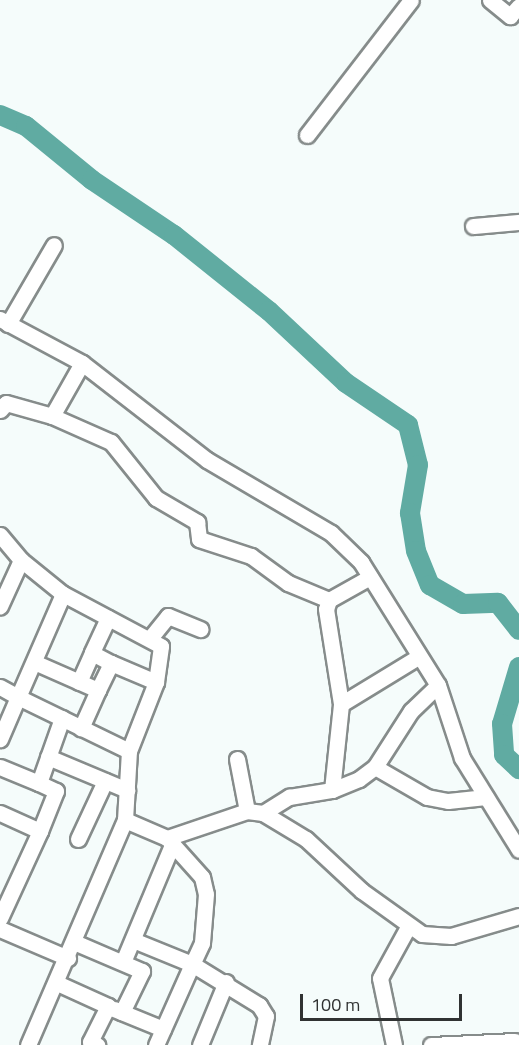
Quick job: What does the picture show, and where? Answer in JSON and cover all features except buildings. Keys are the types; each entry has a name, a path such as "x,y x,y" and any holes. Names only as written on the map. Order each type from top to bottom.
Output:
{"street":[{"path":"307,135 411,0"},
{"path":"490,0 516,14"},
{"path":"473,226 519,222"},
{"path":"54,245 4,322 82,363 207,460 331,533 370,577 418,657 438,685 454,739 519,850"},
{"path":"52,416 82,363"},
{"path":"0,410 6,404 52,416 111,442 156,498 197,522 200,538 251,556 288,583 329,600"},
{"path":"0,535 21,560 63,594 108,618 151,637 161,646 163,656 156,682 129,751 125,820 33,1044"},
{"path":"0,606 21,560"},
{"path":"332,790 341,704 324,620 329,600 370,577"},
{"path":"0,739 63,594"},
{"path":"151,637 168,616 200,629"},
{"path":"79,682 108,618"},
{"path":"92,653 156,682"},
{"path":"341,704 418,657"},
{"path":"34,662 98,690"},
{"path":"81,728 111,663"},
{"path":"170,841 255,812 289,797 332,790 375,766 411,711 438,685"},
{"path":"0,687 129,751"},
{"path":"39,783 62,718"},
{"path":"48,757 127,790"},
{"path":"237,759 255,812 306,839 408,927 422,934 451,936 519,916"},
{"path":"0,918 67,765"},
{"path":"375,766 427,797 448,801 486,797"},
{"path":"0,767 57,791"},
{"path":"78,839 105,781"},
{"path":"0,813 40,831"},
{"path":"125,820 170,841 202,877 206,894 202,943 156,1045"},
{"path":"123,962 170,841"},
{"path":"394,1045 381,978 408,927"},
{"path":"0,929 68,958"},
{"path":"133,940 192,964 247,994 266,1016 260,1045"},
{"path":"74,942 142,971"},
{"path":"92,1044 142,971 151,947"},
{"path":"200,1045 226,982"},
{"path":"57,983 163,1029"},
{"path":"430,1045 515,1041"}],"waterway":[{"path":"0,115 26,126 92,180 174,235 269,311 346,383 408,425 418,465 410,513 416,551 430,585 463,604 498,603 519,630"},
{"path":"519,667 502,724 504,755 519,769"}]}
